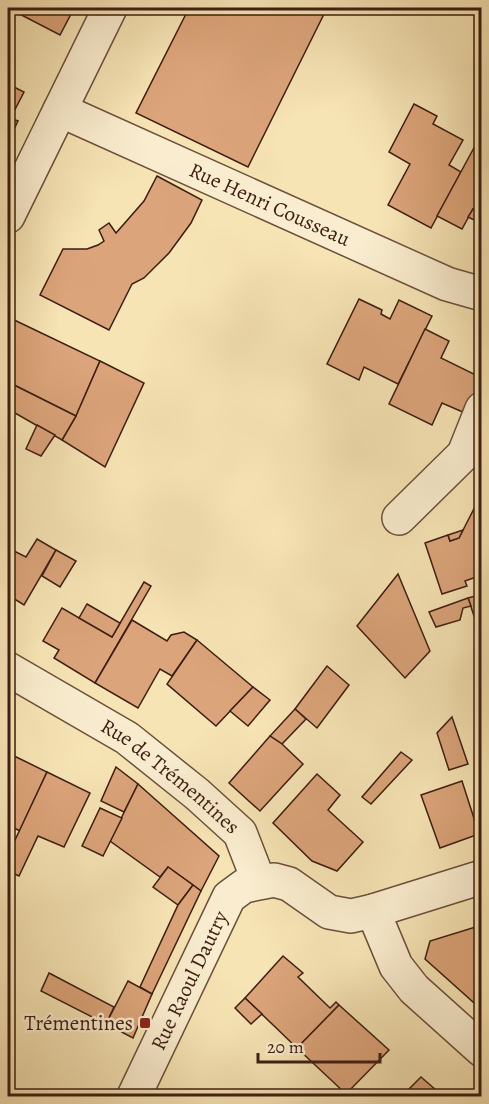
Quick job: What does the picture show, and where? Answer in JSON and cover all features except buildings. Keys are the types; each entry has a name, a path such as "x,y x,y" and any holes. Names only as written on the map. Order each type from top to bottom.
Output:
{"street":[{"path":"8,216 110,8"},
{"name":"Rue Henri Cousseau","path":"60,110 447,284 482,294"},
{"path":"399,518 464,454 482,409"},
{"name":"Rue de Trémentines","path":"8,669 128,738 196,794 240,833 259,882"},
{"path":"259,882 274,880 289,884 329,912 351,916 482,878"},
{"name":"Rue Raoul Dautry","path":"134,1096 229,897 244,886 259,882"},
{"path":"373,911 396,966 414,988 482,1050"}],"place":[{"name":"Trémentines","path":"145,1023"}]}
